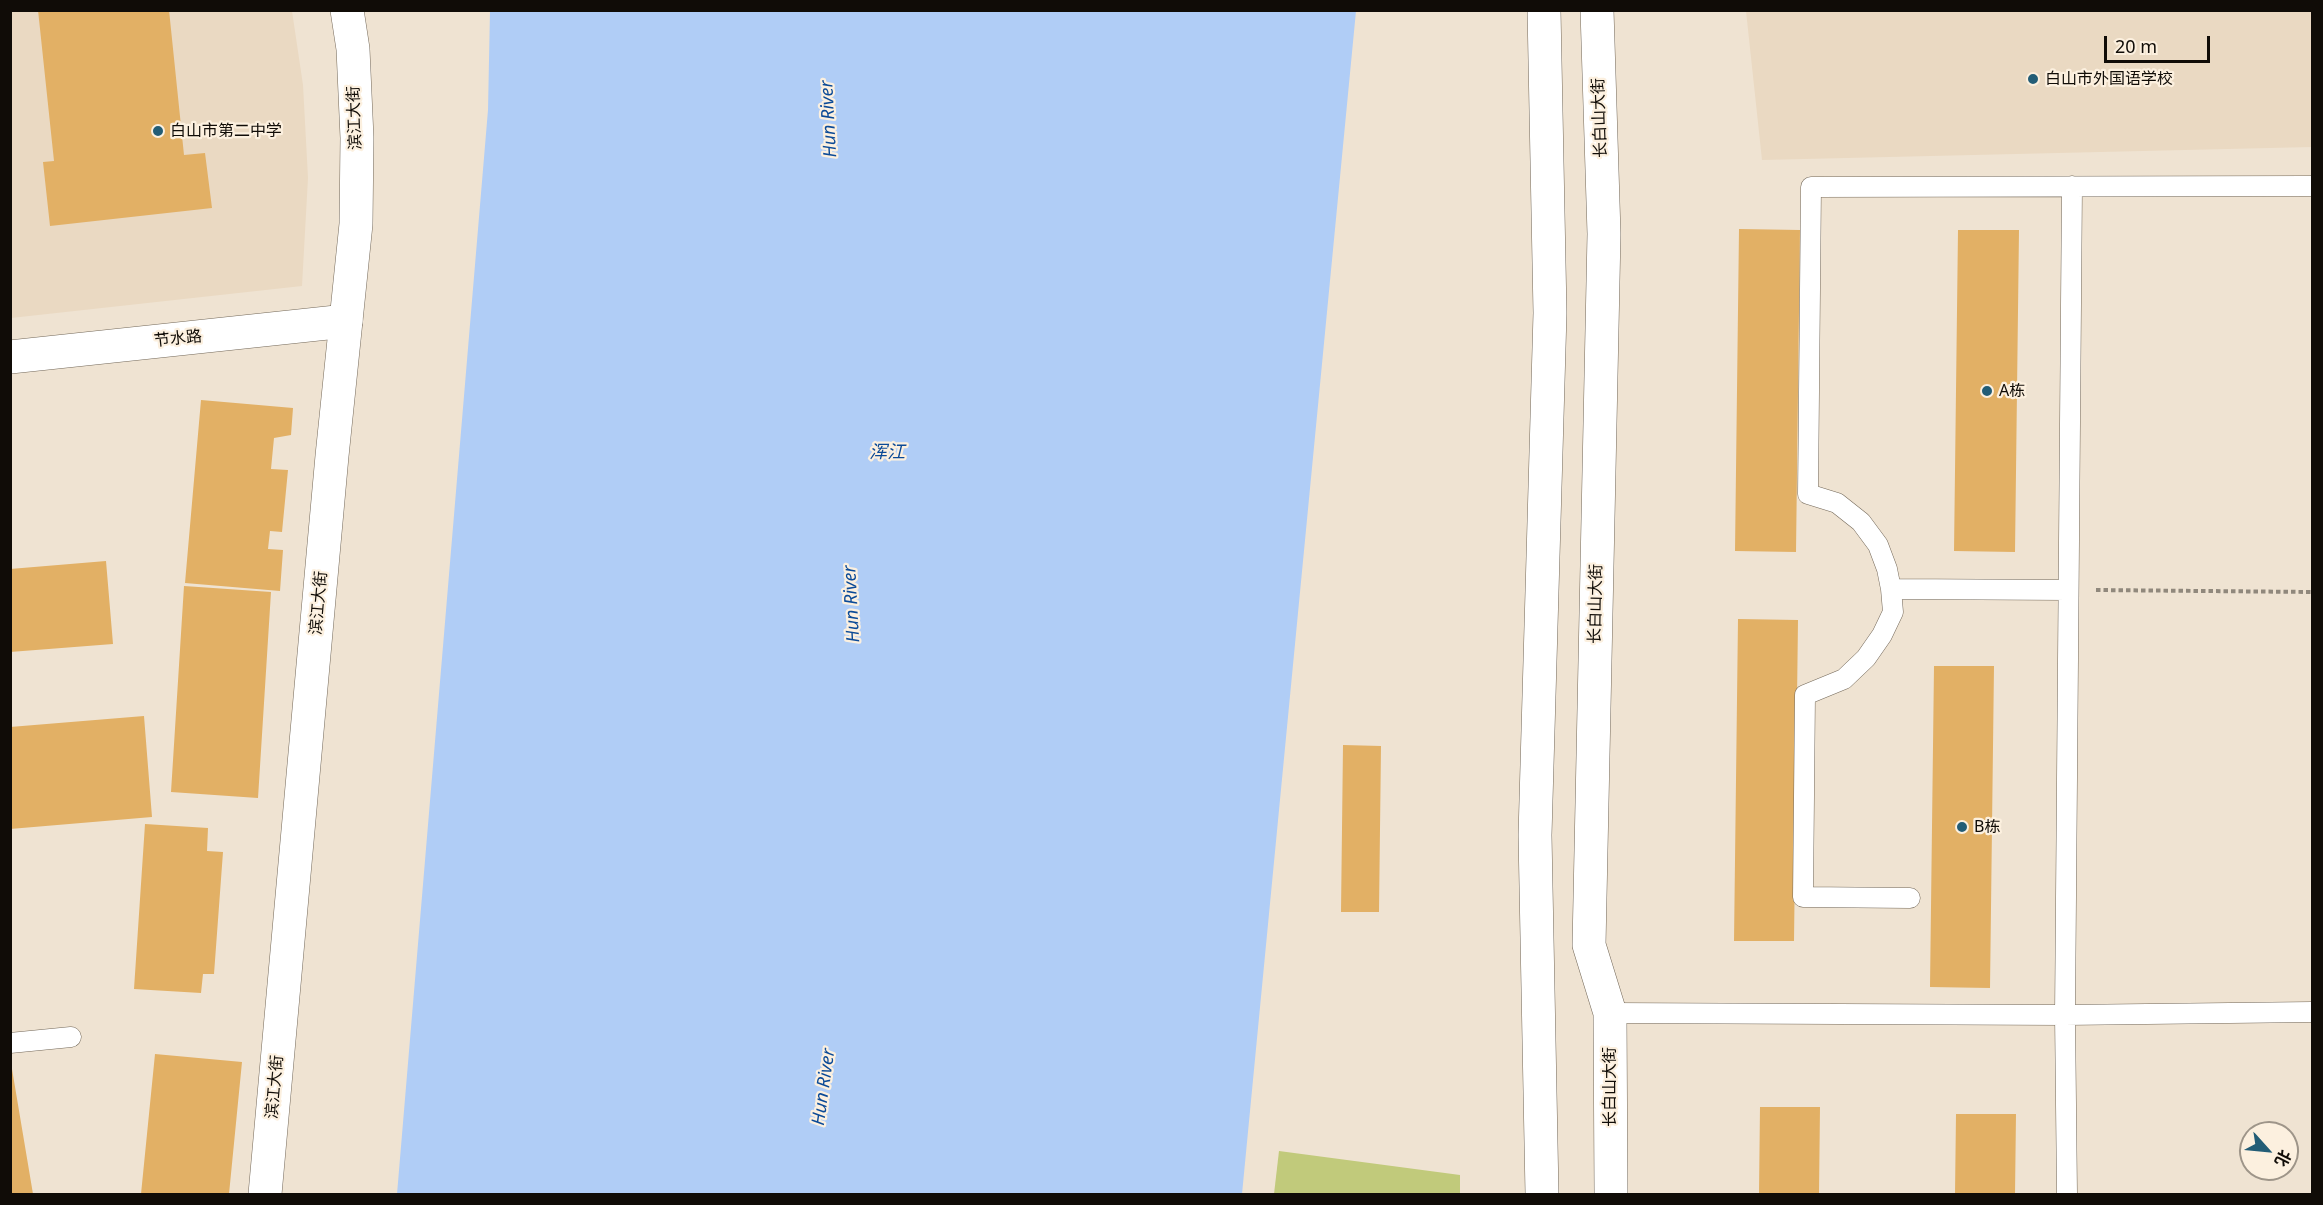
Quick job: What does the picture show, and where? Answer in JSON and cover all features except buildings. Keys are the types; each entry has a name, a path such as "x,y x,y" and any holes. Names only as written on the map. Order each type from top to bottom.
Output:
{"main road":[{"name":"滨江大街","path":"265,1194 332,456 356,224 357,138 353,50 347,10"},
{"path":"1542,1194 1535,835 1550,313 1544,10"},
{"name":"长白山大街","path":"1597,10 1604,234 1589,945 1610,1013 1611,1194"},
{"name":"节水路","path":"10,357 346,321"}],"lane":[{"path":"2067,1194 2065,1015 2072,186"},
{"path":"1910,898 1803,897 1805,695 1844,679 1866,658 1882,635 1893,612 1887,569 1878,545 1861,522 1837,503 1808,494 1811,187 2313,186"},
{"path":"1891,589 2068,590"},
{"path":"1610,1013 2065,1015 2313,1012"},
{"path":"10,1043 71,1037"}],"path":[{"path":"2068,590 2313,592"}],"shaded area":[{"name":"白山市第二中学","path":"10,11 292,11 303,85 308,178 302,286 11,318"},
{"name":"白山市外国语学校","path":"1746,11 2312,11 2312,147 1762,160"}],"green space":[{"path":"1279,1151 1460,1175 1460,1194 1274,1194"}],"water":[{"name":"浑江","path":"490,11 1356,11 1242,1194 397,1194 488,110"}],"place":[{"name":"白山市外国语学校","path":"2033,79"},
{"name":"白山市第二中学","path":"158,131"},
{"name":"A栋","path":"1987,391"},
{"name":"B栋","path":"1962,827"}],"water label":[{"name":"Hun River","path":"829,119"},
{"name":"Hun River","path":"852,604"},
{"name":"Hun River","path":"824,1087"}]}
